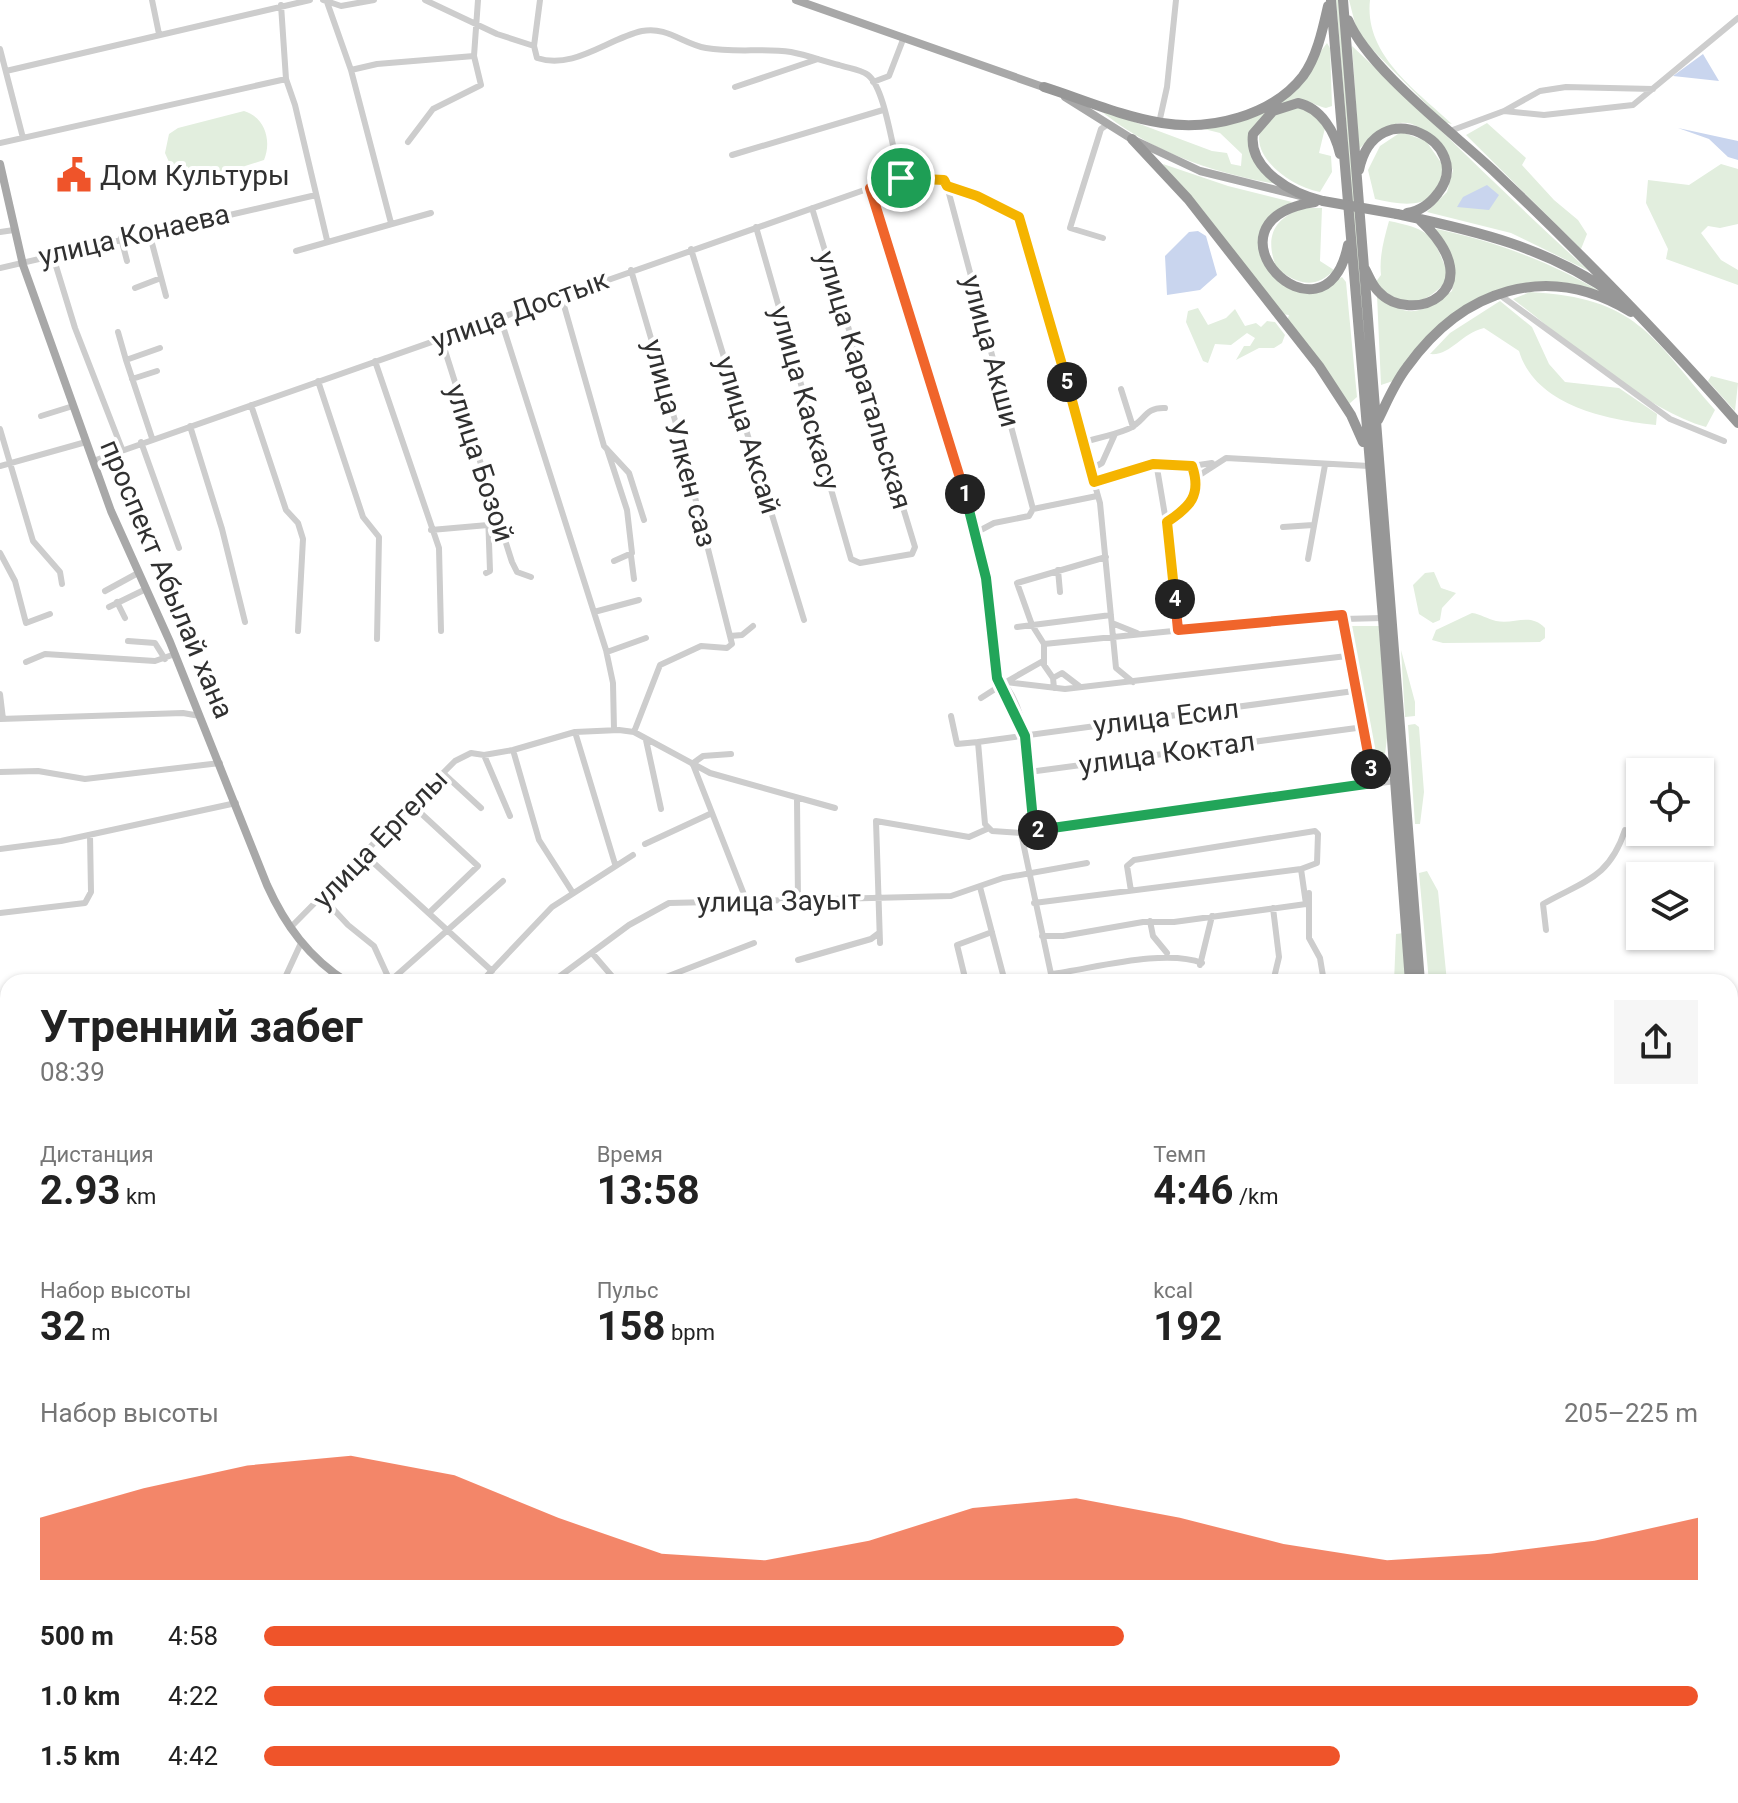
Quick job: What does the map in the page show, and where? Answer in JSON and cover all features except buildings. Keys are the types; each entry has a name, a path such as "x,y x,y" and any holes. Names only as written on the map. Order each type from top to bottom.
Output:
{"highway":[{"path":"1044,87 1159,123 1206,126 1232,120 1279,97 1303,76 1311,62 1330,0"},
{"path":"1330,0 1363,266 1377,422 1383,618 1409,974"},
{"path":"1344,5 1352,187 1350,227 1369,466 1378,516 1419,974"},
{"path":"1344,5 1354,35 1643,319 1738,423"},
{"path":"1352,187 1331,129 1312,107 1290,104 1263,118 1252,141 1258,158 1272,175 1305,197 1397,214 1544,253 1589,278 1643,319"},
{"path":"1352,187 1363,155 1385,132 1408,128 1430,138 1446,164 1443,186 1418,211 1397,214"},
{"path":"1132,139 1188,199 1319,366 1351,415 1369,466"},
{"path":"1323,201 1291,206 1270,222 1262,248 1267,264 1274,273 1301,289 1317,289 1330,283 1344,260 1350,227"},
{"path":"1363,266 1377,290 1402,304 1424,303 1445,290 1452,276 1451,260 1433,232 1418,219"},
{"path":"1377,422 1388,395 1417,353 1468,310 1497,293 1535,284 1574,287 1610,299 1643,319"}],"main road":[{"path":"796,0 1044,87 1132,139 1200,171 1305,197"},
{"name":"проспект Абылай хана","path":"0,164 22,261 93,461 146,589 170,657 200,716 273,898 301,943 338,974"}],"street":[{"path":"152,0 159,34"},
{"path":"6,71 159,34 264,4 281,5 310,0"},
{"path":"325,1 341,6 374,0"},
{"path":"425,0 534,46"},
{"path":"408,142 433,109 481,85 474,56 478,0"},
{"path":"540,0 534,46 537,58 561,61 635,33 661,30 702,47 729,52 793,52 864,73 873,82 883,110 901,178"},
{"path":"1159,123 1167,87 1176,0"},
{"path":"325,1 351,70 391,223"},
{"path":"281,5 286,79 292,91 327,240"},
{"path":"1504,111 1544,115 1627,108 1738,18"},
{"path":"873,82 889,76 904,37"},
{"path":"0,49 23,138"},
{"path":"351,70 377,64 474,56"},
{"path":"735,87 818,59"},
{"path":"0,143 286,79"},
{"path":"1450,131 1553,89 1653,89"},
{"path":"732,155 883,110"},
{"path":"1103,238 1070,228 1101,129 1108,124"},
{"name":"улица Достык","path":"93,461 631,270 901,178 944,180 947,186 977,196 1019,217 1083,442"},
{"name":"улица Акши","path":"947,186 1031,512"},
{"path":"870,188 977,532 986,578 997,678 1003,684 1025,736 1034,831"},
{"name":"улица Конаева","path":"0,268 52,253 316,195"},
{"name":"улица Каратальская","path":"812,208 916,552 860,563"},
{"path":"296,251 431,213"},
{"name":"улица Каскасу","path":"756,227 851,559 860,563"},
{"path":"0,232 14,230"},
{"path":"149,232 166,296"},
{"path":"121,238 127,261"},
{"name":"улица Аксай","path":"691,249 804,620"},
{"path":"52,253 75,328 122,449"},
{"name":"улица Улкен саз","path":"631,270 656,349 730,636"},
{"path":"135,288 161,278"},
{"path":"1497,293 1670,419 1724,441"},
{"path":"561,295 627,510 634,579"},
{"path":"500,317 607,652 613,683 614,730"},
{"path":"118,332 152,438"},
{"name":"улица Бозой","path":"441,338 512,562 517,572 531,577"},
{"path":"126,360 160,348"},
{"path":"375,361 439,548 441,631"},
{"path":"132,379 157,371"},
{"path":"318,381 363,517 379,537 377,639"},
{"path":"1121,389 1133,427"},
{"path":"251,405 286,510 298,523 303,539 298,631"},
{"path":"41,416 73,406"},
{"path":"1116,683 1106,557 1097,496 1083,442 1133,427 1146,412 1165,408"},
{"path":"190,426 245,622"},
{"path":"0,429 33,541 60,572 62,584"},
{"path":"1091,469 1102,463 1115,434"},
{"path":"0,466 86,442"},
{"path":"141,442 179,548"},
{"path":"607,449 629,473 644,520"},
{"path":"1094,482 1149,466 1192,466 1226,458 1369,466"},
{"path":"1195,478 1216,462"},
{"path":"1308,559 1325,465"},
{"path":"1167,522 1192,504 1195,478 1192,466"},
{"path":"482,467 490,571 486,573"},
{"path":"1159,468 1178,630"},
{"path":"977,532 994,523 1097,496"},
{"path":"431,530 488,525"},
{"path":"1283,527 1313,525"},
{"path":"0,553 15,581 26,623 50,614"},
{"path":"614,561 631,556"},
{"path":"1054,688 1053,678 1043,661 1044,644 1032,625 1017,583 1106,557"},
{"path":"1060,592 1061,559"},
{"path":"105,591 138,573"},
{"path":"125,618 112,603 146,589"},
{"path":"594,612 639,600"},
{"path":"1044,644 1340,614 1373,783"},
{"path":"1343,619 1383,618"},
{"path":"1017,627 1112,619 1140,634"},
{"path":"634,732 660,665 701,646 727,648 732,644 730,636 742,635 753,626"},
{"path":"607,652 646,638"},
{"path":"128,641 155,643 170,657"},
{"path":"26,662 45,654 155,661 170,657"},
{"path":"1003,684 1081,687 1347,656"},
{"path":"981,698 1043,661"},
{"path":"1116,668 1133,682"},
{"path":"1053,678 1065,674 1081,687"},
{"name":"улица Есил","path":"978,742 1354,691"},
{"path":"0,694 2,719 183,713 200,716"},
{"path":"951,716 957,744 978,742 990,830"},
{"name":"улица Коктал","path":"1029,772 1364,727"},
{"path":"575,732 615,864"},
{"name":"улица Ергелы","path":"290,928 462,756 513,750 575,732 634,732 693,765 835,808"},
{"path":"646,740 661,809"},
{"path":"513,750 539,840 573,893"},
{"path":"731,754 703,756 693,765 747,902"},
{"path":"484,755 510,816"},
{"path":"0,772 38,771 85,779 220,763"},
{"path":"443,773 481,808"},
{"path":"880,943 876,825 879,820 969,837 990,830 1021,833 1395,781"},
{"path":"797,799 798,901"},
{"path":"0,849 90,835 236,803"},
{"path":"412,805 478,866 431,911"},
{"path":"645,844 712,813"},
{"path":"1546,930 1543,904 1587,884 1611,861 1625,830"},
{"path":"1034,903 1131,891 1301,869 1317,863 1315,831 1134,860 1127,866 1131,891"},
{"path":"1021,833 1051,974 1162,959 1190,959 1201,964 1210,917"},
{"path":"0,913 85,903 91,892 90,835"},
{"path":"365,855 431,911 492,971"},
{"path":"489,974 552,907 633,855"},
{"name":"улица Зауыт","path":"563,974 629,925 669,903 951,896 1028,872 1087,863"},
{"path":"1042,936 1306,904 1301,869"},
{"path":"1303,879 1310,896 1309,938 1320,958 1323,974"},
{"path":"398,974 503,881"},
{"path":"980,887 1003,974"},
{"path":"323,898 374,946 387,974"},
{"path":"1273,908 1279,957 1275,974"},
{"path":"1150,921 1153,936 1167,953"},
{"path":"964,974 957,945 992,932"},
{"path":"798,960 871,939 879,933"},
{"path":"287,974 301,943"},
{"path":"674,974 754,943"},
{"path":"592,953 610,974"}],"green space":[{"path":"1336,0 1340,0 1374,467"},
{"path":"1349,0 1370,0 1370,20 1384,54 1395,70 1452,124 1444,122 1358,35"},
{"path":"1327,43 1330,48 1332,106 1326,108 1298,100 1281,105 1265,115 1249,136 1277,184 1229,174 1182,158 1138,136 1097,108 1212,151 1227,153 1231,164 1241,166 1242,154 1220,133 1204,129 1257,113 1289,94"},
{"path":"1352,46 1589,271 1511,233 1427,212 1447,192 1453,170 1432,140 1413,124 1390,126 1359,149"},
{"path":"1298,107 1311,112 1325,128 1319,153 1331,156 1332,172 1320,192 1285,177 1262,152 1259,139 1263,126 1275,115"},
{"path":"244,111 257,119 265,131 267,145 264,160 192,183 177,180 165,153 169,134 178,128"},
{"path":"1487,123 1526,158 1522,165 1554,200 1578,220 1587,234 1581,249 1466,135"},
{"path":"1401,132 1426,141 1442,164 1437,190 1422,202 1411,204 1375,199 1368,170 1380,146"},
{"path":"1163,164 1228,186 1292,202 1268,218 1260,235 1286,286 1320,291 1342,277 1346,282 1357,397 1349,404 1287,321 1289,315 1281,314 1202,209 1170,176"},
{"path":"1721,164 1738,169 1738,224 1720,228 1708,226 1701,233 1721,260 1738,270 1738,285 1666,259 1668,249 1646,203 1648,180 1689,185"},
{"path":"1305,208 1322,208 1320,261 1334,270 1320,280 1306,283 1277,269 1271,248 1274,230 1279,223"},
{"path":"1389,221 1424,232 1439,252 1449,277 1441,287 1423,299 1405,301 1395,298 1375,283 1381,275 1381,255"},
{"path":"1432,228 1524,255 1567,273 1610,297 1573,285 1540,282 1512,286 1487,296 1464,312 1393,381 1381,385 1377,295 1398,308 1415,311 1432,305 1452,291 1454,272 1451,257"},
{"path":"1530,292 1595,302 1638,325 1656,341 1715,410 1706,427 1682,418 1631,389 1513,299"},
{"path":"1500,301 1532,327 1549,364 1565,382 1619,388 1657,414 1656,425 1595,414 1556,397 1540,385 1527,369 1519,351 1484,328 1444,352 1430,354 1450,333"},
{"path":"1198,308 1208,325 1226,318 1235,309 1245,326 1256,323 1261,327 1267,321 1275,322 1285,335 1282,343 1274,348 1259,348 1236,360 1244,346 1250,346 1255,338 1247,333 1231,345 1215,344 1208,363 1203,361 1186,322 1188,311"},
{"path":"1711,376 1738,383 1735,411 1708,381"},
{"path":"1434,572 1441,588 1456,593 1442,608 1440,620 1433,623 1419,614 1413,585 1425,573"},
{"path":"1472,613 1503,622 1534,621 1545,628 1545,638 1540,642 1443,643 1432,640 1436,630"},
{"path":"1349,626 1379,626 1388,730 1385,754 1381,758 1373,757"},
{"path":"1401,650 1415,702 1415,716 1405,717"},
{"path":"1408,725 1419,727 1424,792 1420,824 1415,824"},
{"path":"1427,871 1438,891 1446,974 1428,974 1419,873"},
{"path":"1404,933 1407,974 1394,974 1396,934"}],"water":[{"path":"1703,54 1719,81 1673,76"},
{"path":"1678,128 1738,141 1738,160 1728,157 1709,139"},
{"path":"1487,185 1499,195 1489,210 1457,207 1463,197"},
{"path":"1198,231 1206,236 1217,275 1200,290 1167,295 1165,256 1189,232"}],"place":[{"name":"Дом Культуры","path":"74,175"}],"route":[{"path":"901,178 944,180 947,186 977,196 1019,217 1094,482 1153,464 1192,466 1195,498 1190,506 1167,522 1178,630 1342,615 1347,656 1373,783 1034,831 1025,736 1018,716 999,687 986,578 977,532 870,188 901,178"}]}
